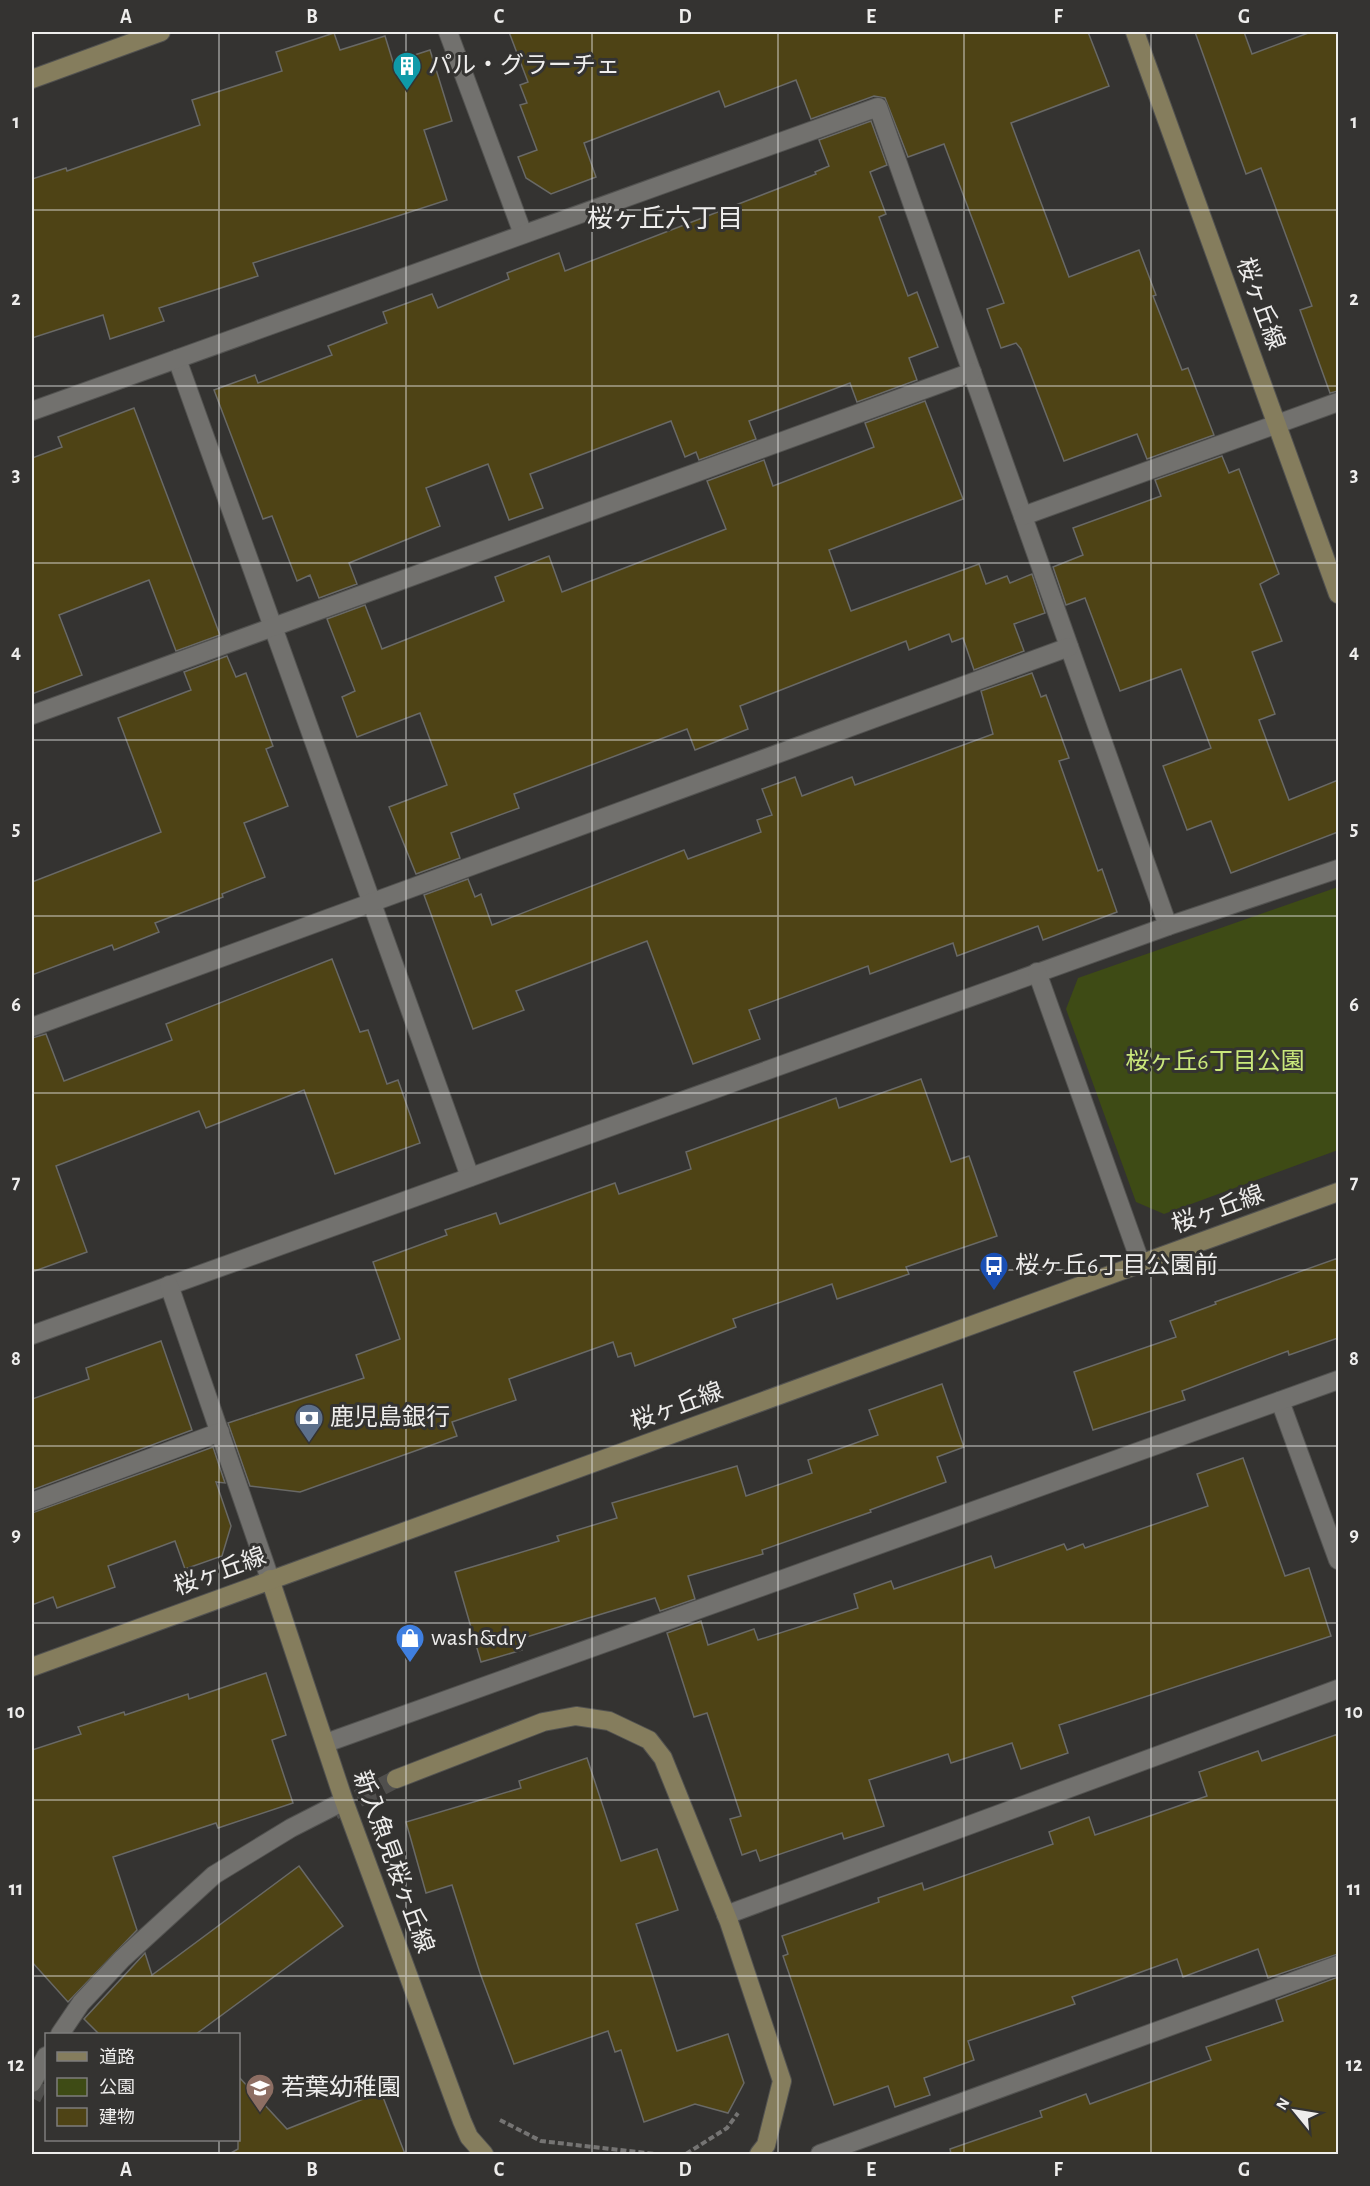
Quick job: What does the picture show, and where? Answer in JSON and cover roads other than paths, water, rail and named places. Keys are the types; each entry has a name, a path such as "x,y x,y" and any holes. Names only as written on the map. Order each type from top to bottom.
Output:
{"street":[{"path":"32,79 162,32"},
{"path":"448,32 523,234"},
{"name":"桜ヶ丘線","path":"1135,32 1338,594"},
{"path":"32,411 878,107 1168,926"},
{"path":"177,359 470,1177"},
{"path":"32,716 972,372"},
{"path":"1023,516 1338,402"},
{"path":"32,1027 1069,647"},
{"path":"32,1335 1037,972 1338,869"},
{"path":"1037,972 1141,1264"},
{"name":"桜ヶ丘線","path":"32,1667 1338,1192"},
{"path":"170,1285 270,1579"},
{"path":"326,1743 1338,1380"},
{"path":"1280,1401 1338,1560"},
{"path":"32,1502 220,1432"},
{"name":"新入魚見桜ヶ丘線","path":"270,1579 344,1801 469,2137 484,2154"},
{"path":"726,1915 1338,1689"},
{"path":"396,1779 543,1722 576,1716 609,1721 649,1740 663,1758 726,1915 782,2081 766,2145 759,2154"},
{"path":"61,2033 81,2003 122,1959 214,1875 291,1828 344,1801"},
{"path":"820,2154 1338,1965"},
{"path":"32,2083 45,2058"}],"tunnel":[{"path":"334,1811 396,1779"},
{"path":"32,2098 45,2073"}],"place":[{"name":"パル・グラーチェ","path":"407,92"},
{"name":"桜ヶ丘6丁目公園前","path":"994,1292"},
{"name":"鹿児島銀行","path":"309,1444"},
{"name":"wash&dry","path":"410,1664"},
{"name":"若葉幼稚園","path":"260,2114"}],"district":[{"name":"桜ヶ丘六丁目","path":"665,219"}],"park label":[{"name":"桜ヶ丘6丁目公園","path":"1215,1062"}]}
